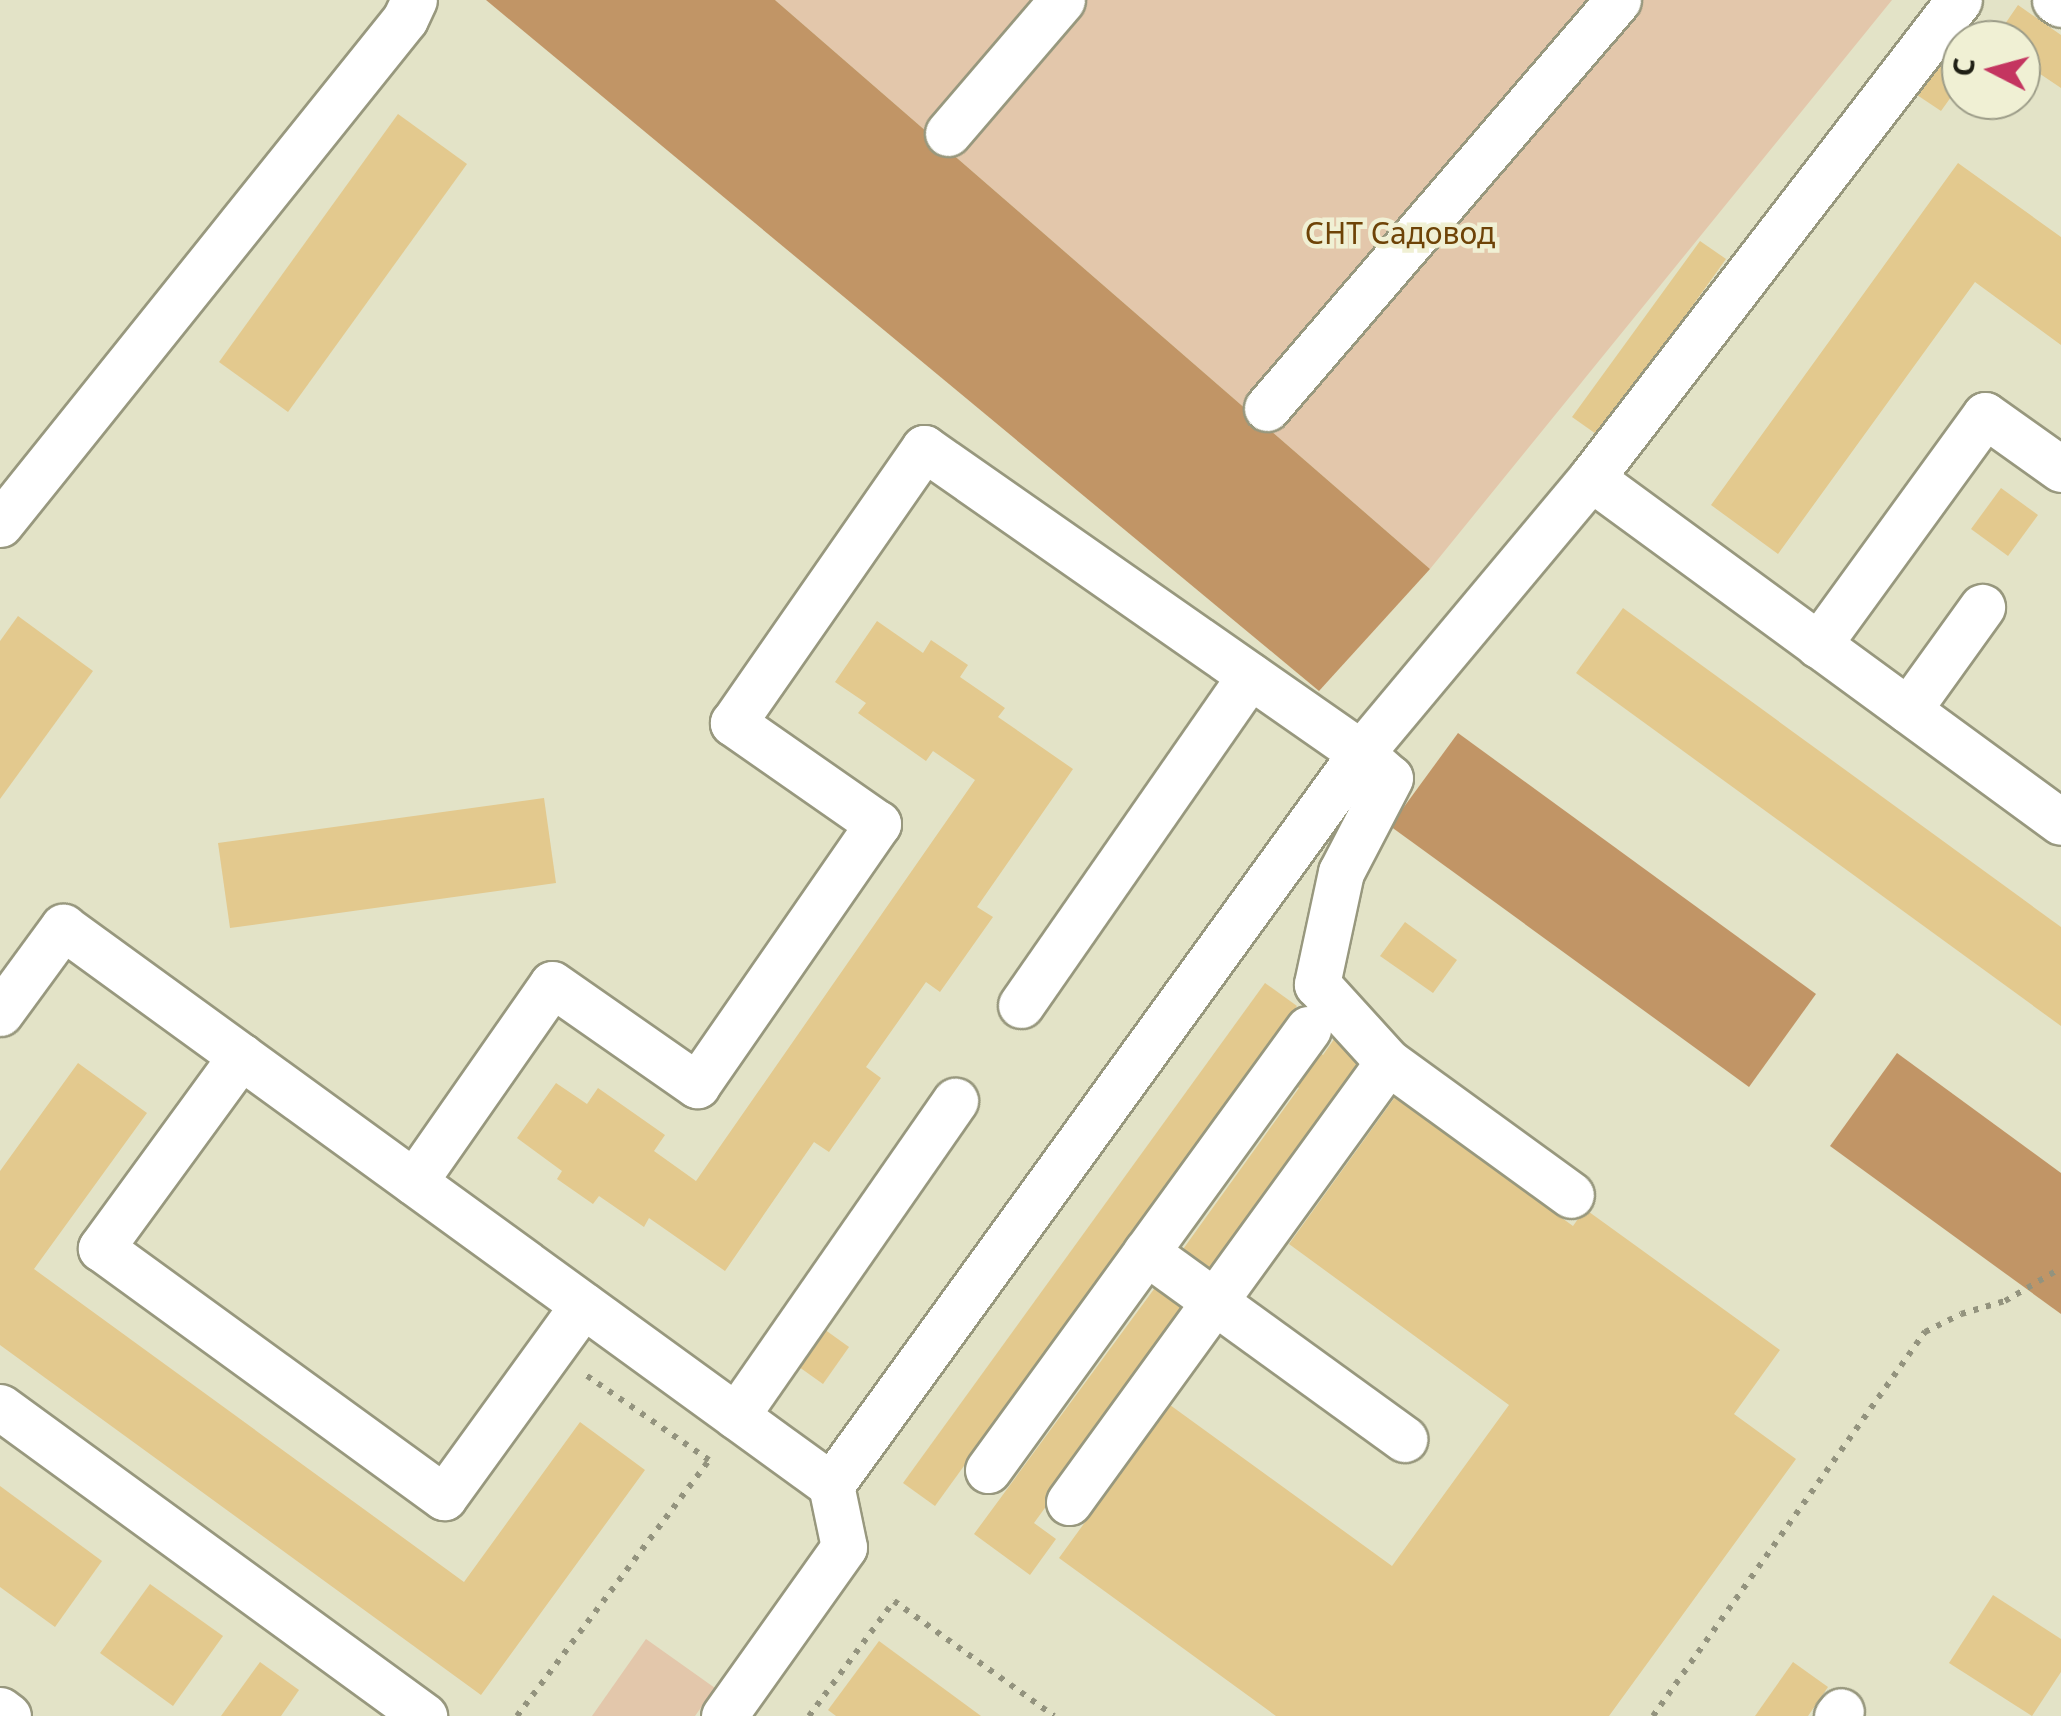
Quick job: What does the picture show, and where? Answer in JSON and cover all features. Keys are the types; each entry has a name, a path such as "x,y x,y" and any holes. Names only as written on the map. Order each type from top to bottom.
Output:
{"street":[{"path":"0,524 405,19 414,0"},
{"path":"948,133 1062,0"},
{"path":"1267,408 1618,0"},
{"path":"831,1485 1361,754 1591,478 1948,3"},
{"path":"1818,645 1985,415 2061,470"},
{"path":"414,1182 552,984 697,1085 720,1052 878,824 733,723 924,448 1390,778 1341,872 1317,984 1388,1062 1571,1195"},
{"path":"1591,478 2061,822"},
{"path":"1908,710 1982,608"},
{"path":"1021,1006 1250,676"},
{"path":"0,1013 62,926 831,1485 844,1548 724,1716"},
{"path":"988,1470 1308,1028"},
{"path":"241,1056 102,1248 444,1497 583,1305"},
{"path":"1069,1502 1388,1062"},
{"path":"736,1416 955,1102"},
{"path":"1146,1252 1404,1439"},
{"path":"0,1407 424,1716"},
{"path":"0,1710 8,1716"}],"path":[{"path":"1653,1716 1925,1332 1961,1314 2005,1302 2061,1268"},
{"path":"516,1716 709,1460 550,1350"},
{"path":"809,1716 894,1601 1054,1716"}],"green space":[{"name":"СНТ Садовод","path":"775,0 1892,0 1430,569"},
{"path":"646,1639 715,1688 695,1716 592,1716"}],"shaded area":[{"path":"486,0 775,0 1430,569 1319,691"},
{"path":"1458,733 1816,994 1749,1087 1390,826"},
{"path":"1897,1053 2061,1173 2061,1314 1830,1146"}],"building":[{"path":"2018,5 2040,20 2008,20"},
{"path":"2041,21 2061,35 2061,88 2041,74"},
{"path":"1941,47 1941,111 1911,91"},
{"path":"398,114 467,164 288,412 219,362"},
{"path":"1958,163 2061,237 2061,345 1975,282 1778,554 1711,505"},
{"path":"1700,241 1726,259 1599,436 1572,417"},
{"path":"2001,488 2038,515 2008,556 1971,529"},
{"path":"1623,608 2061,927 2061,1026 1576,673"},
{"path":"18,616 93,671 0,799 0,641"},
{"path":"877,621 923,653 931,640 968,665 960,677 1005,708 998,717 1073,769 977,907 993,917 940,992 926,982 866,1067 881,1078 829,1152 814,1142 725,1271 649,1218 644,1227 599,1196 593,1204 557,1179 562,1171 517,1138 556,1083 587,1104 598,1088 665,1135 654,1151 696,1181 975,780 933,751 926,761 858,713 866,703 835,682"},
{"path":"544,798 556,883 230,928 218,843"},
{"path":"1405,922 1457,960 1433,993 1380,956"},
{"path":"1265,983 1297,1006 935,1506 903,1483"},
{"path":"1337,1035 1369,1059 1213,1276 1181,1252 1299,1088 1287,1079 1311,1046 1323,1055"},
{"path":"78,1063 147,1113 34,1269 464,1582 580,1422 645,1470 481,1695 0,1345 0,1171"},
{"path":"1395,1097 1573,1226 1585,1209 1780,1350 1734,1414 1796,1459 1609,1716 1276,1716 1059,1558 1170,1405 1392,1566 1509,1405 1289,1244"},
{"path":"1157,1285 1189,1309 1034,1523 1056,1539 1030,1575 974,1534"},
{"path":"810,1319 849,1347 823,1384 785,1357"},
{"path":"0,1486 102,1561 55,1627 0,1587"},
{"path":"150,1584 223,1636 173,1706 100,1653"},
{"path":"1993,1595 2061,1639 2061,1672 2032,1716 1949,1663"},
{"path":"879,1641 981,1716 836,1716 828,1710"},
{"path":"260,1662 299,1690 281,1716 221,1716"},
{"path":"1793,1662 1828,1687 1808,1716 1755,1716"}]}
